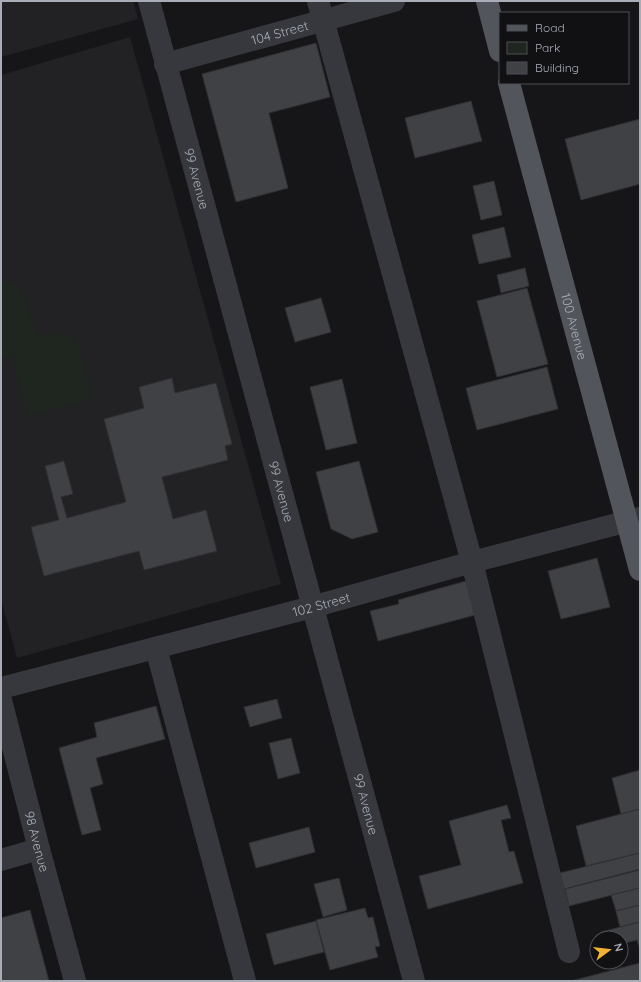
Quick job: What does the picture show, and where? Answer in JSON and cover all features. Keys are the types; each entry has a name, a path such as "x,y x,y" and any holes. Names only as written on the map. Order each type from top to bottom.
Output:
{"main road":[{"path":"487,1 499,47"},
{"name":"100 Avenue","path":"509,84 634,520 640,570"}],"street":[{"name":"99 Avenue","path":"149,1 414,981"},
{"name":"104 Street","path":"165,64 320,11 394,1"},
{"path":"320,11 472,562 569,952"},
{"name":"102 Street","path":"1,688 312,607 472,562 634,520"},
{"path":"156,648 245,981"},
{"name":"98 Avenue","path":"1,700 39,849 76,981"},
{"path":"1,860 39,849"}],"shaded area":[{"path":"1,1 133,1 138,19 1,57"},
{"path":"130,37 281,584 17,658 1,599 1,75"}],"green space":[{"path":"1,281 19,286 38,335 69,334 78,342 92,399 27,416 12,356 1,358"}],"building":[{"path":"316,43 330,97 269,113 288,188 236,202 202,74"},
{"path":"471,101 482,141 415,158 405,118"},
{"path":"640,119 640,184 581,200 565,139"},
{"path":"494,181 502,215 481,220 473,186"},
{"path":"504,227 511,257 479,264 472,235"},
{"path":"525,268 529,286 501,293 497,275"},
{"path":"527,288 548,364 497,377 477,301"},
{"path":"321,298 331,332 295,342 285,308"},
{"path":"547,367 558,409 477,430 466,388"},
{"path":"172,378 175,393 216,383 232,444 225,446 228,460 162,477 173,519 206,510 217,551 144,570 139,551 44,576 31,527 59,520 45,466 64,461 73,494 61,497 67,518 126,502 104,419 144,408 139,387"},
{"path":"342,379 357,443 326,450 310,387"},
{"path":"359,461 378,532 352,539 331,529 316,472"},
{"path":"597,558 610,607 561,619 548,571"},
{"path":"466,581 475,615 378,641 370,611 399,604 398,600"},
{"path":"277,699 282,718 250,727 244,707"},
{"path":"156,706 165,739 96,758 103,784 90,788 101,830 82,835 59,748 97,737 94,723"},
{"path":"291,738 300,773 278,779 269,743"},
{"path":"640,770 640,809 621,814 612,778"},
{"path":"507,805 511,818 501,820 509,852 514,851 523,883 428,909 419,876 461,865 449,821"},
{"path":"640,809 640,853 586,866 576,826"},
{"path":"309,827 315,852 256,868 249,843"},
{"path":"640,853 640,869 564,889 560,873"},
{"path":"640,870 640,888 569,906 565,889"},
{"path":"339,878 347,910 323,917 314,884"},
{"path":"640,888 640,905 616,911 611,895"},
{"path":"640,905 640,922 620,927 616,911"},
{"path":"365,908 368,918 373,917 380,946 375,947 378,957 330,970 316,920"},
{"path":"30,910 49,981 1,981 1,918"},
{"path":"316,921 324,952 274,965 266,934"},
{"path":"640,922 640,950 637,940 629,942 629,930 609,930"},
{"path":"640,963 640,981 571,981 613,970 629,970 629,966"}]}
